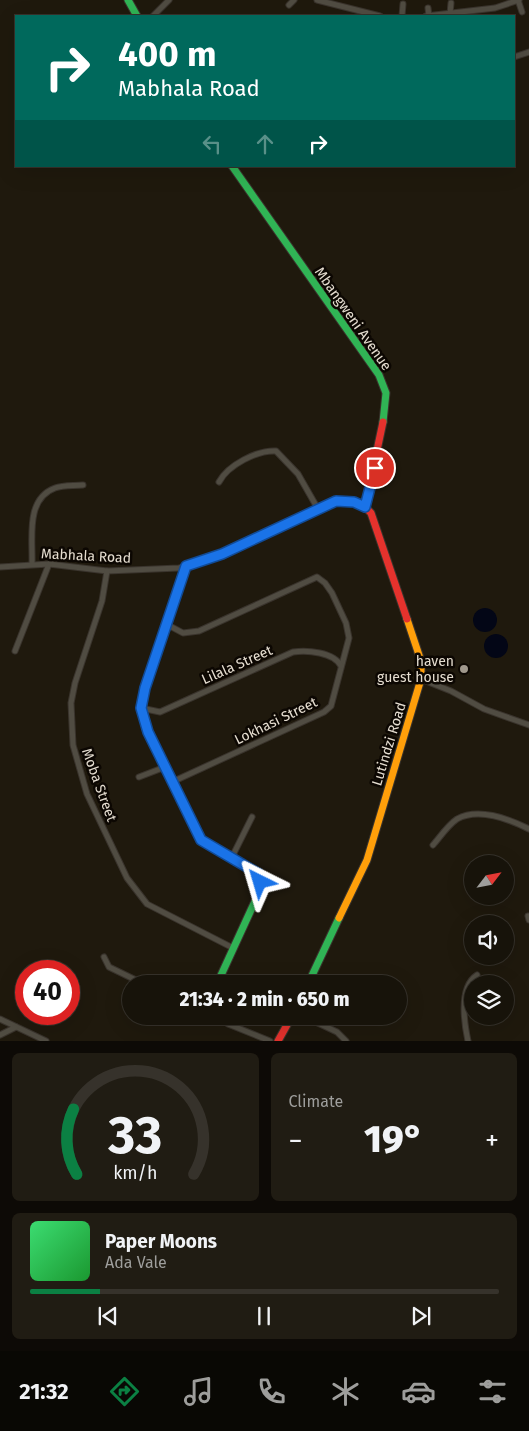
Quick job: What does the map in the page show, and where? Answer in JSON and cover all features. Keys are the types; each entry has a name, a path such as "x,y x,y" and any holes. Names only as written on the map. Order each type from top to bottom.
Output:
{"street":[{"path":"128,0 136,15"},
{"path":"154,15 169,0"},
{"path":"289,5 294,0"},
{"path":"317,0 376,15"},
{"path":"438,15 495,8 516,1 522,12"},
{"path":"450,14 451,3"},
{"path":"402,15 403,4"},
{"path":"427,15 428,8"},
{"path":"515,58 529,52"},
{"name":"Mbangweni Avenue","path":"233,167 379,375 386,393 384,418 365,507"},
{"path":"219,482 224,473 233,466 267,450 276,451 298,474 318,509"},
{"path":"32,564 33,515 37,503 45,494 56,488 83,485"},
{"name":"Mabhala Road","path":"0,567 49,564 107,571 180,568 222,554 336,501 354,502 365,507"},
{"name":"Lutindzi Road","path":"312,975 367,860 421,679 421,661 372,513 365,507"},
{"path":"16,650 49,564"},
{"path":"186,566 168,625 145,688 141,708 148,732 201,840 259,874 260,890 221,975"},
{"name":"Moba Street","path":"107,571 102,601 75,683 71,703 73,746 87,794 127,878 147,904 233,948"},
{"name":"Lokhasi Street","path":"168,625 183,633 199,631 317,577 325,583 332,593 346,623 349,638 331,706 324,712 172,782"},
{"name":"Lilala Street","path":"141,708 160,712 293,652 311,652 333,658 341,666"},
{"path":"421,679 451,691 484,709 529,725"},
{"path":"139,777 165,767"},
{"path":"433,845 458,819 472,816 488,814 504,817 529,829"},
{"path":"232,857 252,817"},
{"path":"104,957 108,966 126,975"},
{"path":"0,1019 46,1041"},
{"path":"230,1025 270,1041"},
{"path":"278,1041 287,1025"},
{"path":"322,1025 337,1032 346,1041"},
{"path":"465,1025 468,1041"},
{"path":"0,1035 16,1027"}],"water":[{"path":"485,608 494,611 497,620 494,629 485,632 476,629 473,620 476,611"},
{"path":"496,634 505,637 508,646 505,655 496,658 487,655 484,646 487,637"}],"traffic: fast":[{"path":"128,0 136,15"},
{"path":"233,167 379,375 386,393 383,422"},
{"path":"221,975 256,899"},
{"path":"312,975 339,918"}],"traffic: slow":[{"path":"339,918 367,860 421,679 421,661 407,619"},
{"path":"155,748 201,840 259,874 260,890 256,899"}],"traffic: jam":[{"path":"383,422 365,507 371,513 407,619"},
{"path":"155,748 144,719 145,688 186,566"},
{"path":"278,1041 287,1025"}],"place":[{"name":"haven guest house","path":"464,669"}],"route":[{"path":"260,882 259,874 201,840 189,819 148,732 141,708 145,688 168,625 186,566 222,554 336,501 354,502 365,507 375,468"}]}
